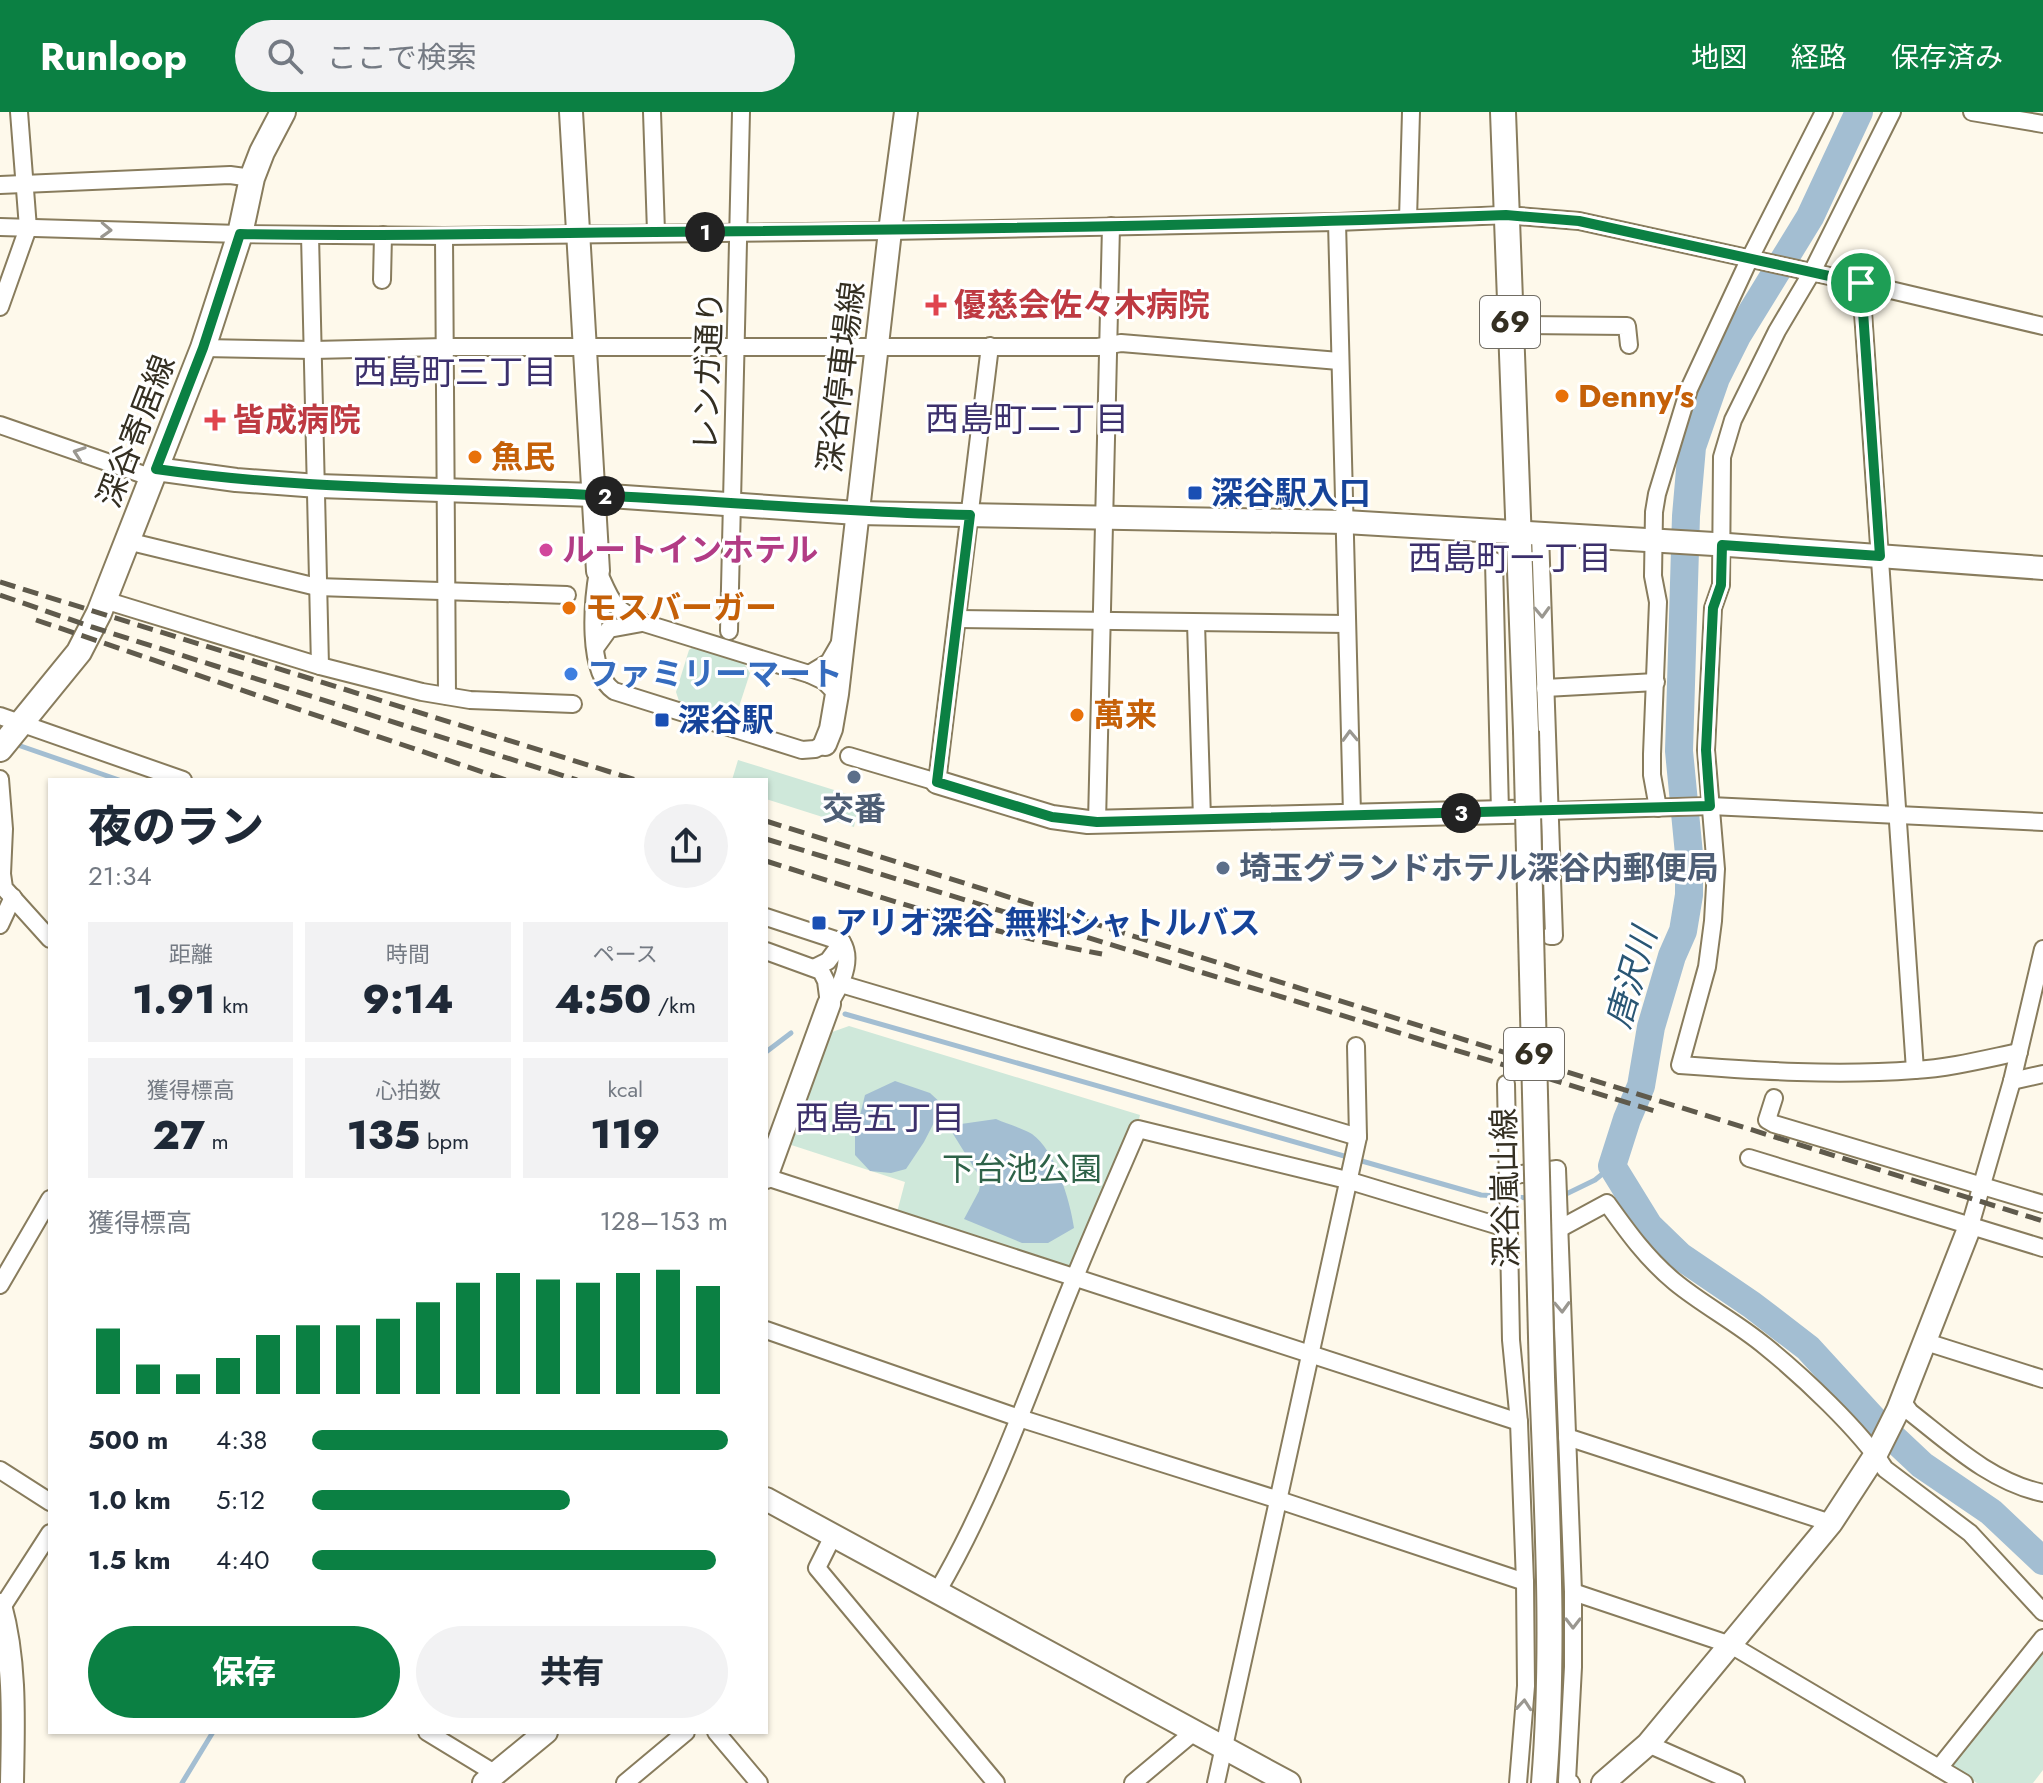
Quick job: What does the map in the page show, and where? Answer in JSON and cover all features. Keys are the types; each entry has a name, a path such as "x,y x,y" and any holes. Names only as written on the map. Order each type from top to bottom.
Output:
{"main road":[{"name":"深谷寄居線","path":"0,749 12,723 84,643 99,613 203,348 240,234 252,178 283,112"},
{"name":"深谷嵐山線","path":"1503,112 1510,325 1529,533 1526,731 1549,1586 1549,1714 1544,1783"}],"street":[{"path":"0,307 28,228 19,112"},
{"path":"571,112 595,495 598,571 593,596 595,648 602,678 614,691 802,750 825,744"},
{"path":"652,112 656,232"},
{"name":"レンガ通り","path":"729,631 741,112"},
{"name":"深谷停車場線","path":"825,744 837,694 906,112"},
{"path":"1408,219 1411,112"},
{"path":"1662,808 1652,775 1658,602 1653,576 1657,494 1689,389 1824,112"},
{"path":"1892,112 1733,420 1720,471 1718,544 1721,585 1713,608 1706,750 1706,806 1716,869 1713,921 1707,967 1680,1065 1782,1073 1915,1070 1953,1066 2019,1052"},
{"path":"1972,112 2043,124"},
{"path":"0,185 230,175 252,178"},
{"path":"0,227 444,236 890,231 1337,222 1506,215 1579,221 2043,326"},
{"path":"1337,222 1352,814"},
{"path":"1097,822 1111,226"},
{"path":"310,235 320,666"},
{"path":"382,280 383,235"},
{"path":"444,236 447,696"},
{"path":"1861,283 1915,1070"},
{"path":"1510,325 1627,326 1629,345"},
{"path":"203,348 1098,347 1121,343 1339,361"},
{"path":"937,782 990,346"},
{"path":"0,425 154,474 318,486 595,495 857,513 1345,522 1718,544 2043,568"},
{"path":"1529,533 1545,688 1554,936 1550,936"},
{"path":"127,541 317,587 567,595"},
{"path":"1494,561 1500,812"},
{"path":"598,571 616,607 623,614 809,674 824,681 837,694"},
{"path":"114,603 320,666 422,692 470,700 573,704"},
{"path":"958,619 1347,624"},
{"path":"595,648 605,632 614,627 644,623"},
{"path":"1196,623 1202,819"},
{"path":"809,674 829,662 843,638"},
{"path":"1545,688 1656,682"},
{"path":"12,723 177,778"},
{"path":"849,756 1052,817 1097,822 1706,806 2043,822"},
{"path":"0,779 4,888 48,937"},
{"path":"0,925 13,897"},
{"path":"768,918 842,942"},
{"path":"816,967 828,961 842,942"},
{"path":"768,1172 847,957 842,942"},
{"path":"1603,1783 1648,1744 1731,1645 1831,1523 1878,1450 1926,1342 1983,1187 2043,949"},
{"path":"768,952 816,967 834,992 1358,1139"},
{"path":"1216,1783 1358,1139 1356,1046"},
{"path":"2012,1081 2043,1074"},
{"path":"1506,1084 1511,1340 1519,1422 1525,1582 1526,1686 1518,1783"},
{"path":"1774,1098 1767,1120 1774,1124 2043,1204"},
{"path":"937,1592 956,1558 1019,1418 1138,1129 1347,1180 1509,1229"},
{"path":"1749,1158 2043,1248"},
{"path":"1508,1176 1557,1169 1573,1592 1567,1781 1571,1783"},
{"path":"768,1178 1519,1422"},
{"path":"0,1285 48,1202"},
{"path":"1559,1229 1607,1203 1638,1247 1674,1281 1764,1345 1878,1450 1885,1469 1970,1533 2043,1612"},
{"path":"768,1331 1019,1418 1525,1582"},
{"path":"1511,1340 1563,1350"},
{"path":"1926,1342 2043,1379"},
{"path":"1900,1406 1981,1467 2026,1489 2043,1493"},
{"path":"1567,1437 1831,1523"},
{"path":"0,1470 48,1501"},
{"path":"768,1500 1289,1783"},
{"path":"12,1783 13,1700 1,1607 48,1536"},
{"path":"833,1536 817,1568 996,1783"},
{"path":"1573,1592 1731,1645 1964,1783"},
{"path":"1939,1768 2043,1638"},
{"path":"1133,1783 1195,1731"},
{"path":"430,1734 490,1778 524,1741"},
{"path":"625,1783 684,1734"},
{"path":"718,1734 759,1783"},
{"path":"1648,1744 1736,1783"}],"green space":[{"path":"693,647 742,660 750,673 734,722 680,704 676,692 689,650"},
{"path":"738,760 847,794 845,806 857,811 854,827 768,800 768,778 733,778"},
{"name":"下台池公園","path":"849,1026 1140,1115 1135,1135 1074,1279 895,1220 905,1182 779,1141 818,1037"},
{"path":"2043,1647 2043,1770 2033,1783 1977,1783 1948,1766"}],"water":[{"path":"895,1081 930,1093 943,1105 906,1169 891,1173 870,1171 855,1155 855,1136 865,1095"},
{"path":"996,1119 1032,1134 1040,1141 1060,1176 1074,1228 1048,1243 1022,1243 964,1219 979,1191 981,1179 950,1129 954,1125"}],"waterway":[{"name":"唐沢川","path":"1859,112 1810,217 1737,336 1716,378 1692,447 1686,516 1679,751 1689,854 1689,895 1683,931 1672,956 1651,1027 1641,1086 1612,1166 1649,1226 1680,1256 1808,1348 1873,1419 1922,1465 1991,1512 2043,1561"},
{"path":"12,743 113,778"},
{"path":"845,1014 1481,1195 1531,1198"},
{"path":"768,1050 791,1033"},
{"path":"1560,1197 1595,1180 1612,1166"},
{"path":"182,1783 212,1734"}],"railway":[{"path":"0,582 630,778"},
{"path":"0,595 571,778"},
{"path":"36,620 500,778"},
{"path":"768,822 2043,1221"},
{"path":"768,840 1661,1113"},
{"path":"768,862 974,925 1102,954"}],"place":[{"name":"優慈会佐々木病院","path":"936,305"},
{"name":"Denny's","path":"1562,396"},
{"name":"皆成病院","path":"215,420"},
{"name":"魚民","path":"475,457"},
{"name":"深谷駅入口","path":"1195,493"},
{"name":"ルートインホテル","path":"546,550"},
{"name":"モスバーガー","path":"569,608"},
{"name":"ファミリーマート","path":"571,674"},
{"name":"萬来","path":"1077,715"},
{"name":"深谷駅","path":"662,720"},
{"name":"交番","path":"854,777"},
{"name":"埼玉グランドホテル深谷内郵便局","path":"1223,868"},
{"name":"アリオ深谷 無料シャトルバス","path":"819,923"}],"district":[{"name":"西島町三丁目","path":"455,372"},
{"name":"西島町二丁目","path":"1027,419"},
{"name":"西島町一丁目","path":"1510,558"},
{"name":"西島五丁目","path":"880,1118"}],"route":[{"path":"1506,215 1579,221 1861,283 1880,556 1722,545 1721,585 1713,608 1706,750 1710,806 1097,822 1052,817 937,782 970,515 857,513 595,495 318,486 236,480 156,469 203,348 240,234 444,236 890,231 1337,222 1506,215"}]}
